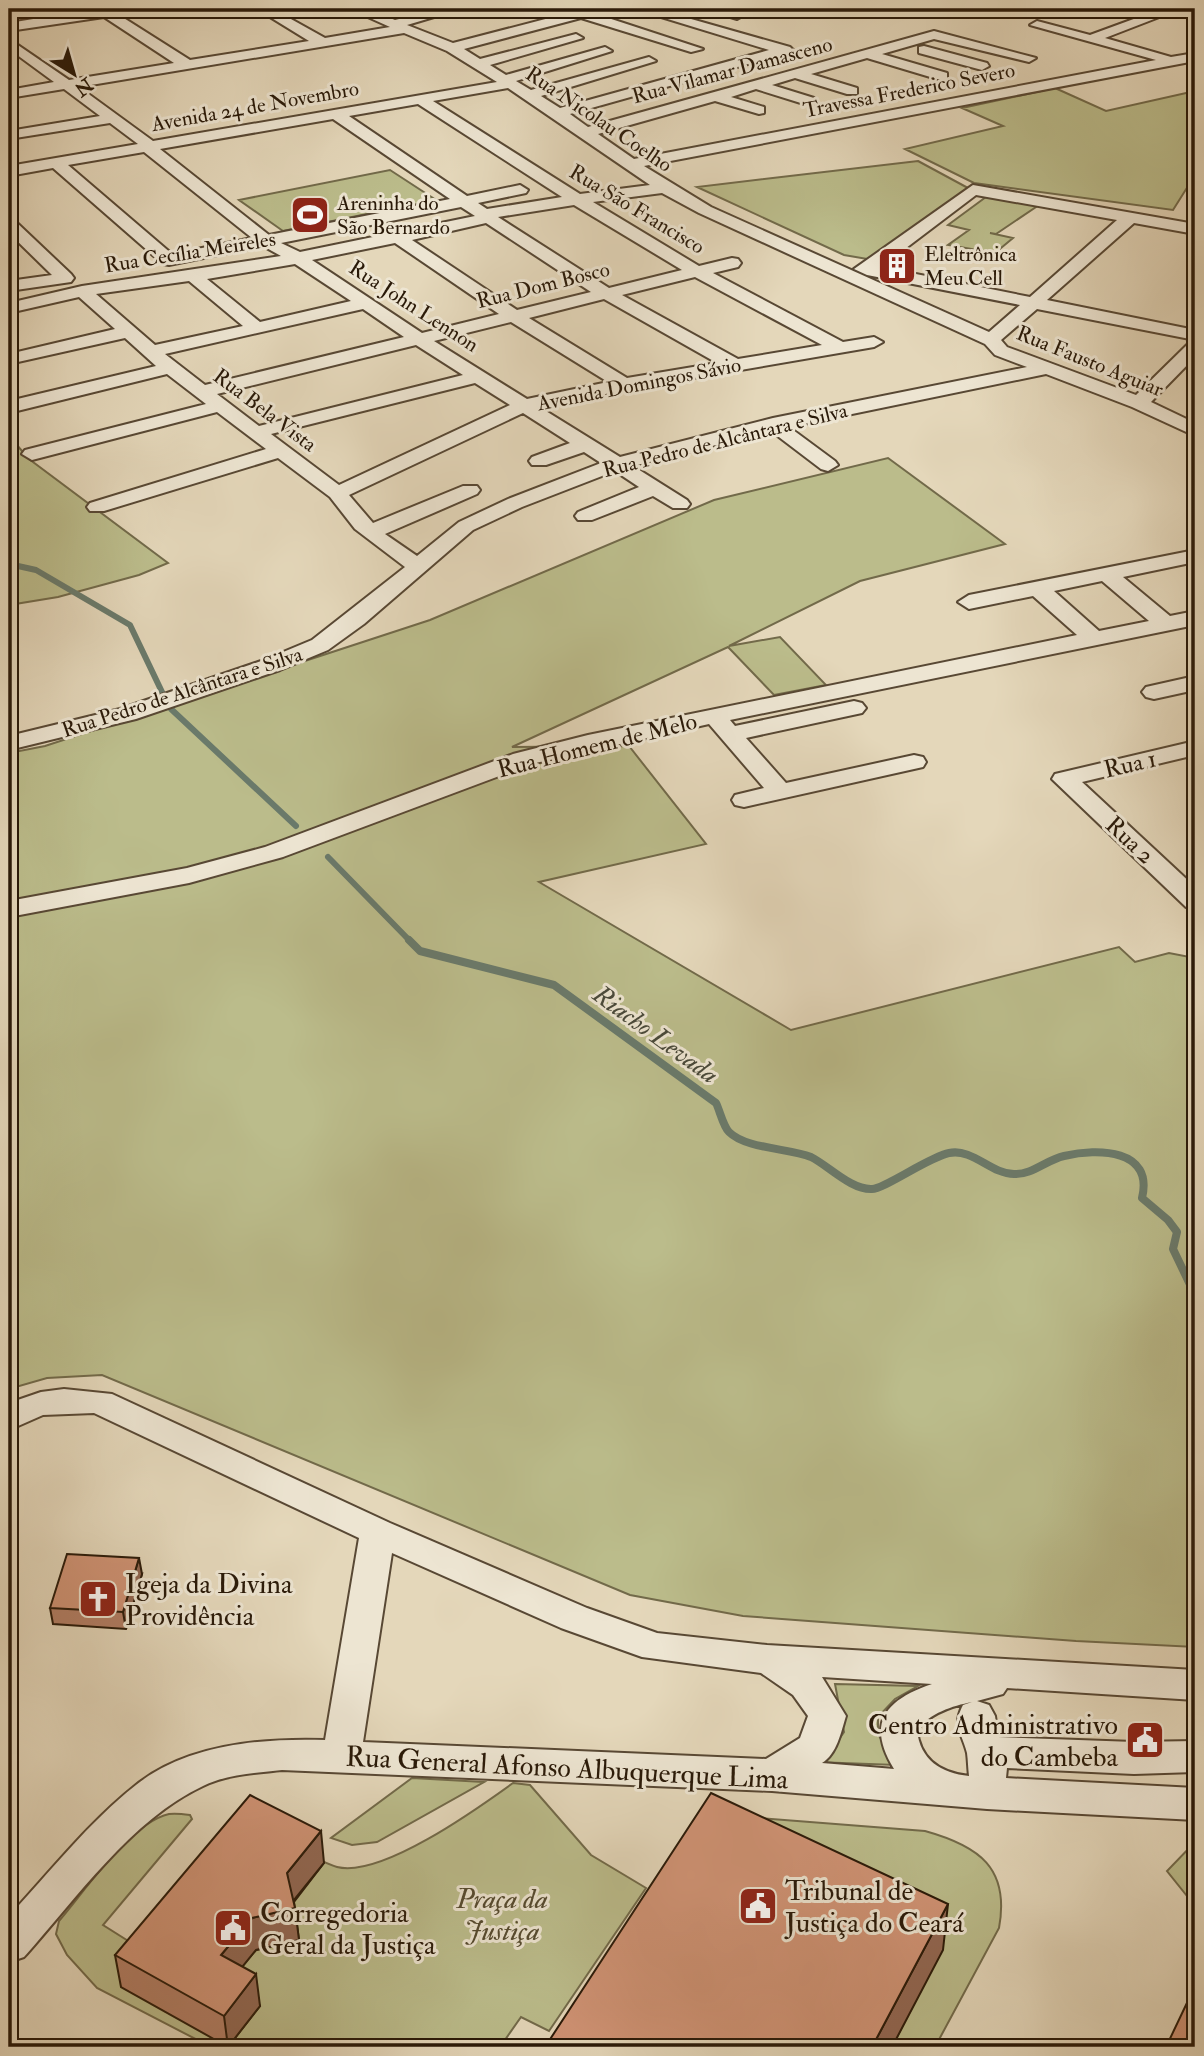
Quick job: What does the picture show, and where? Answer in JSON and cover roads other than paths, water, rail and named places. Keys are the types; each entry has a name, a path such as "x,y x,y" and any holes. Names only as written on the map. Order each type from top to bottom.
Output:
{"street":[{"path":"264,9 321,42"},
{"name":"Rua Nicolau Coelho","path":"357,9 452,48 558,113 665,188 705,210 819,260"},
{"path":"9,92 321,42 400,27 454,9"},
{"path":"452,48 601,9"},
{"path":"642,9 861,71"},
{"path":"710,9 737,15"},
{"path":"1091,39 1173,9"},
{"path":"9,27 116,10 195,63"},
{"path":"580,14 696,49"},
{"path":"1037,25 1175,60"},
{"name":"Rua Vilamar Damasceno","path":"585,133 929,36 941,35 1029,58"},
{"path":"478,64 576,38"},
{"name":"Rua John Lennon","path":"9,43 145,141 146,146 267,242 298,258 419,339 680,504"},
{"path":"901,44 982,66"},
{"name":"Avenida 24 de Novembro","path":"9,171 506,82 605,51"},
{"path":"558,113 796,53"},
{"path":"868,54 942,76"},
{"name":"Travessa Frederico Severo","path":"631,164 1195,57"},
{"path":"530,96 649,61"},
{"path":"886,78 917,69"},
{"path":"793,73 852,91"},
{"path":"754,84 809,101"},
{"path":"714,96 759,110"},
{"path":"9,106 84,98"},
{"path":"9,127 60,118 84,98"},
{"name":"Rua São Francisco","path":"418,98 577,200 696,271 839,347"},
{"path":"674,107 698,115"},
{"path":"336,114 605,294 736,366"},
{"path":"633,119 660,128"},
{"path":"9,135 117,121"},
{"path":"9,158 107,137 97,130 117,121"},
{"path":"56,163 169,260"},
{"name":"Rua Cecília Meireles","path":"9,286 267,242 463,200 554,184"},
{"name":"Rua Cecília Meireles","path":"9,307 82,291 298,258 475,222 498,210 665,188"},
{"path":"867,270 962,195 977,190 1195,229"},
{"path":"991,340 1131,217"},
{"path":"9,224 65,278"},
{"path":"398,237 514,316 624,384"},
{"path":"9,253 35,248"},
{"path":"819,260 1195,335"},
{"name":"Rua Fausto Aguiar","path":"819,260 991,340 1001,351 1139,403 1195,430"},
{"name":"Rua Dom Bosco","path":"201,392 732,263"},
{"path":"192,275 257,328"},
{"name":"Rua Bela Vista","path":"82,291 170,368 338,493 345,506 400,556 418,566"},
{"path":"150,352 367,303"},
{"path":"9,359 126,332"},
{"name":"Avenida Domingos Sávio","path":"338,493 526,405 624,384 874,342"},
{"path":"1139,403 1195,347"},
{"path":"9,407 170,368"},
{"name":"Rua Pedro de Alcântara e Silva","path":"9,743 128,714 320,645 356,619 466,526 482,516 616,464 773,424 1046,369"},
{"path":"257,432 480,376"},
{"path":"32,454 220,406"},
{"path":"773,424 828,465"},
{"path":"539,461 586,444"},
{"path":"97,507 282,451"},
{"path":"585,516 656,488"},
{"path":"373,531 470,490"},
{"path":"969,602 1195,556"},
{"path":"1106,574 1166,624"},
{"path":"1037,588 1095,639"},
{"name":"Rua Homem de Melo","path":"9,909 240,862 336,831 522,759 722,725 1195,618"},
{"path":"1154,692 1195,683"},
{"path":"722,725 854,708"},
{"path":"722,725 781,792"},
{"name":"Rua 1","path":"1064,779 1195,748"},
{"path":"744,800 914,762"},
{"name":"Rua 2","path":"1064,779 1195,901"},
{"path":"9,1418 37,1404 58,1399 100,1402 378,1532 574,1618 655,1647 767,1659 1195,1685"},
{"path":"342,1756 378,1532"},
{"path":"767,1659 808,1682 821,1699 827,1716 816,1748 772,1775"},
{"path":"936,1788 912,1768 900,1746 899,1729 905,1714 916,1704 951,1690 1038,1676"},
{"path":"984,1747 1134,1758 1195,1756"},
{"name":"Rua General Afonso Albuquerque Lima","path":"9,1944 110,1834 151,1795 194,1772 240,1759 282,1754 772,1775 1195,1804"}],"waterway":[{"path":"9,564 36,570 130,625 162,692"},
{"name":"Riacho Levada","path":"171,709 296,826"},
{"name":"Riacho Levada","path":"328,857 411,942"},
{"name":"Riacho Levada","path":"411,942 420,951 554,985 716,1103 727,1129 737,1138 811,1157 856,1186 878,1188 930,1160 958,1152 998,1170 1014,1174 1021,1174 1057,1158 1078,1153 1107,1153 1132,1161 1140,1170 1143,1182 1142,1198 1168,1220 1177,1232 1173,1249 1195,1295"}],"place":[{"name":"Areninha do São Bernardo","path":"310,215"},
{"name":"Eleltrônica Meu Cell","path":"897,266"},
{"name":"Igeja da Divina Providência","path":"98,1599"},
{"name":"Centro Administrativo do Cambeba","path":"1145,1740"},
{"name":"Tribunal de Justiça do Ceará","path":"758,1906"},
{"name":"Corregedoria Geral da Justiça","path":"233,1928"}],"park label":[{"name":"Praça da Justiça","path":"502,1914"}]}
